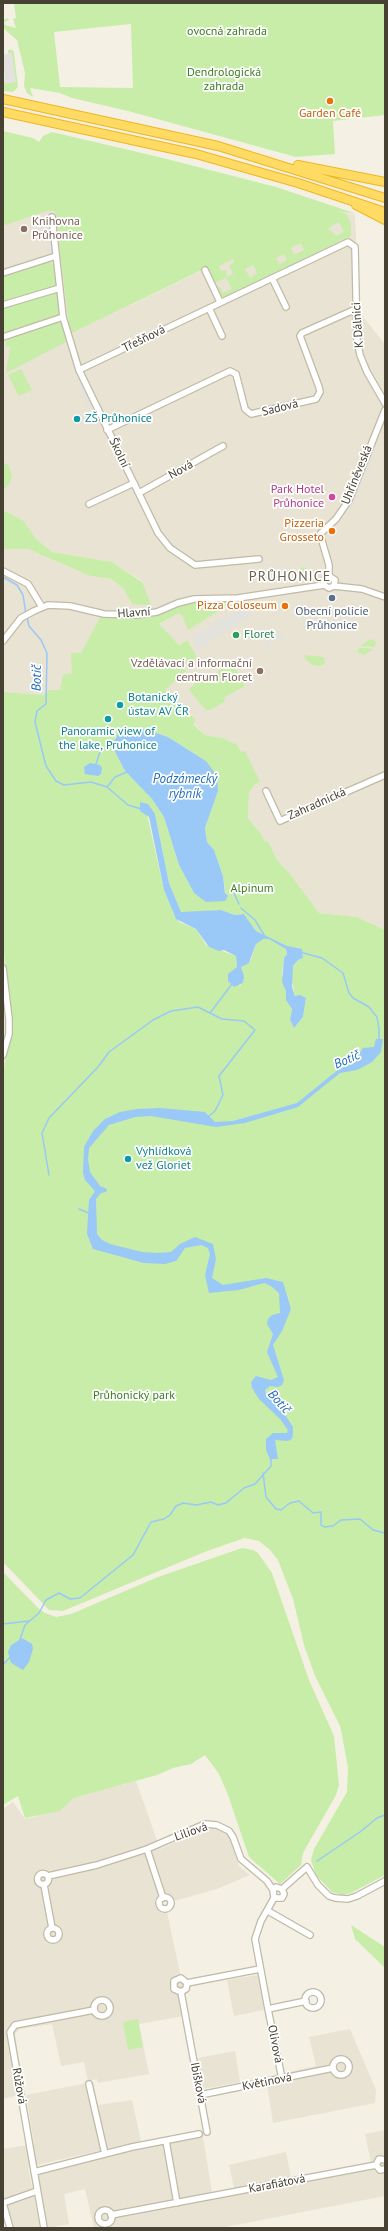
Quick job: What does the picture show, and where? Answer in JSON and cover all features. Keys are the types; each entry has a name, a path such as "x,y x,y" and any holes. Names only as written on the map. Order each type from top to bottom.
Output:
{"highway":[{"path":"3,99 142,128 263,158 345,174 385,184"},
{"path":"3,112 196,154 339,196 385,212"},
{"path":"263,158 385,198"},
{"path":"339,196 385,220"}],"street":[{"name":"Školní","path":"52,217 63,318 79,370 158,533 180,556 190,563 201,566 259,559"},
{"name":"Třešňová","path":"79,370 344,242 350,243"},
{"name":"K Dálnici","path":"350,243 355,247 357,340 360,355 367,372 385,403"},
{"path":"3,273 56,256"},
{"path":"205,270 220,302"},
{"path":"272,278 286,307"},
{"path":"3,305 60,288"},
{"path":"209,308 222,336"},
{"name":"Sadová","path":"107,430 230,371 236,374 245,409 251,414 316,399 320,392 319,387 300,336 302,333 356,309"},
{"path":"3,337 63,318"},
{"name":"Uhříněveská","path":"329,576 329,565 320,534 336,519 349,500 385,410"},
{"name":"Nová","path":"139,493 223,446"},
{"path":"89,504 134,484"},
{"path":"3,572 28,584 42,607"},
{"path":"334,586 335,580 329,576 324,580 324,585 329,588 334,586 362,589 385,597"},
{"name":"Hlavní","path":"3,641 21,618 42,607 63,605 104,614 136,615 159,611 188,600 258,595 324,585"},
{"name":"Zahradnická","path":"266,791 280,821 385,775"},
{"path":"3,968 9,1019 9,1034 3,1055"},
{"name":"Liliová","path":"52,1928 44,1885 39,1883 37,1877 42,1873 48,1876 97,1865 147,1849 205,1824 217,1825 229,1831 233,1837 240,1859 267,1881 273,1890"},
{"path":"147,1849 163,1898"},
{"path":"282,1889 307,1867 318,1885 329,1896 335,1898 352,1897 385,1882"},
{"path":"44,1885 48,1881 48,1876"},
{"path":"276,1887 282,1889 283,1897 280,1899 274,1898 273,1890 276,1887"},
{"name":"Olivová","path":"274,1898 261,1921 255,1939 282,2079"},
{"path":"268,1910 310,1935"},
{"path":"187,1983 260,1969"},
{"path":"181,1978 187,1983 186,1989 181,1992 174,1989 174,1981 181,1978"},
{"name":"Ibišková","path":"181,1992 207,2132"},
{"path":"268,2009 306,2001"},
{"name":"Růžová","path":"44,2228 10,2032 11,2028 15,2025 94,2010"},
{"name":"Květinová","path":"200,2094 333,2068"},
{"path":"89,2084 105,2154"},
{"path":"34,2172 105,2154 199,2134"},
{"path":"166,2141 177,2203"},
{"name":"Karafiátová","path":"111,2215 376,2165 378,2160 385,2160"},
{"path":"376,2165 380,2170 385,2169"},
{"path":"10,2228 3,2203 37,2191"}],"shaded area":[{"path":"12,53 16,82 5,84 3,55"},
{"path":"330,209 355,215 359,312 385,344 385,930 357,917 319,913 290,874 277,860 268,841 265,843 261,834 248,818 249,793 254,785 245,751 241,753 237,743 235,744 223,738 205,735 194,724 195,719 165,690 185,671 183,667 193,660 187,640 179,645 158,625 179,613 176,606 158,615 125,618 100,617 81,654 72,662 72,673 63,682 60,690 49,690 43,695 3,692 3,549 28,549 90,576 111,579 123,588 132,604 142,581 112,562 52,552 35,538 24,521 3,510 3,226 47,211 55,211 70,334"},
{"path":"55,218 59,256 48,256 44,219"},
{"path":"82,383 93,407 88,407 78,385"},
{"path":"375,439 378,441 369,467 373,470 371,474 363,468"},
{"path":"359,481 363,482 352,508 347,507"},
{"path":"246,603 252,614 198,650 192,637"},
{"path":"265,627 272,648 267,649 261,629"},
{"path":"276,631 280,631 283,636 280,641 276,641 273,638 273,634"},
{"path":"3,943 13,1029 3,1072"},
{"path":"136,1781 160,1849 206,1829 215,1828 223,1831 230,1838 239,1866 250,1875 217,1889 174,1901 165,1893 158,1895 155,1900 155,1907 162,1913 167,1912 189,2015 139,2024 149,2074 98,2083 97,2079 88,2081 84,2062 61,2066 52,2024 20,2029 15,2034 24,2094 3,2099 3,1809 13,1802 25,1819 61,1810 74,1798"},
{"path":"258,1975 264,2010 234,2016 227,1980"},
{"path":"350,2029 376,2090 375,2103 273,2123 266,2077 316,2066 309,2037"},
{"path":"235,2051 240,2082 203,2089 198,2058"},
{"path":"93,2082 98,2105 132,2100 141,2141 28,2167 40,2228 11,2228 3,2203 3,2149 34,2144 26,2095"},
{"path":"385,2130 385,2196 220,2228 94,2228 85,2189 64,2194 69,2224 48,2228 31,2169 202,2131 212,2192 234,2188 229,2165 286,2152 291,2178 371,2163 365,2134"}],"green space":[{"name":"Dendrologická zahrada","path":"14,3 385,3 385,115 333,121 335,154 296,157 128,111 72,98 60,93 30,88 33,97 27,93 24,86 25,73 17,40 3,28 3,20 8,18 9,20 4,22 5,25 16,28 13,19 16,18","holes":["131,24 133,88 60,87 54,32"]},
{"path":"8,50 13,50 14,53 18,87 13,92 3,91 3,74 5,84 11,53 8,54"},
{"path":"3,131 33,138 39,142 43,136 52,132 163,158 276,187 357,214 336,211 346,214 351,224 351,236 224,297 220,296 215,287 219,286 223,293 232,289 226,278 214,283 206,268 70,334 55,211 47,211 3,226","holes":["339,222 344,232 336,236 328,228","301,243 304,250 294,255 291,248","284,254 287,260 280,264 276,258","233,259 235,262 229,265 233,274 227,277 226,270 221,271 219,266","253,265 257,273 250,278 245,269"]},
{"path":"46,261 55,265 58,287 3,304 3,276"},
{"path":"54,291 59,294 61,316 5,333 3,330 3,307"},
{"path":"57,321 62,323 66,342 6,373 10,347 5,346 7,339"},
{"path":"21,369 32,390 19,396 8,375"},
{"path":"3,462 9,466 12,476 9,485 3,490"},
{"path":"3,510 24,521 35,538 52,552 112,562 142,582 151,605 132,604 123,588 111,579 90,576 28,549 3,549"},
{"path":"303,567 308,572 303,577 298,572"},
{"name":"Průhonický park","path":"197,601 234,601 188,630 183,617 179,613 159,624 179,645 187,640 197,657 183,667 186,671 165,690 195,719 194,725 205,735 223,738 235,744 236,742 241,752 245,751 260,782 254,785 249,793 248,818 261,834 265,842 268,841 277,860 290,874 319,913 357,917 385,930 385,1875 351,1893 342,1895 332,1892 316,1875 311,1860 314,1849 347,1792 348,1768 342,1735 340,1726 315,1676 304,1645 293,1599 278,1560 270,1550 259,1541 245,1538 207,1551 63,1611 49,1610 3,1562 3,1072 13,1029 3,943 3,692 43,695 49,690 60,690 63,675 72,673 71,653 81,653 100,617 125,618 158,615 176,606","holes":["145,729 168,737 206,761 218,791 205,828 207,842 214,850 223,876 226,895 194,893 179,865 164,817 152,799 125,771 114,750 115,737 127,732","147,814 155,814 169,883 181,913 221,910 235,915 244,914 256,931 263,934 256,944 251,960 241,967 243,981 240,986 231,973 237,967 236,956 206,945 196,929 179,922 164,890","286,949 302,952 303,958 298,960 293,966 291,976 295,996 306,998 303,1017 294,1028 290,1020 292,1009 286,996 282,975 284,958 287,954"]},
{"path":"371,639 376,642 375,647 360,646"},
{"path":"359,648 373,649 364,655 357,652"},
{"path":"303,655 324,657 325,663 320,666 312,665"},
{"path":"231,661 245,686 225,697 224,702 210,710 206,710 189,690 190,688 206,674 214,675"},
{"path":"242,1548 253,1550 258,1553 272,1573 309,1680 334,1736 339,1785 336,1795 303,1853 301,1865 280,1884 249,1857 228,1795 219,1774 205,1755 191,1764 74,1798 60,1811 25,1818 18,1796 3,1805 3,1572 38,1608 45,1613 56,1617 71,1614 158,1577","holes":["22,1638 30,1658 23,1669 11,1663 11,1645"]},
{"path":"351,1925 385,1947 385,1968 355,1939"},
{"path":"138,2019 143,2047 128,2050 123,2022"}],"water":[{"name":"Podzámecký rybník","path":"145,729 168,737 206,761 217,776 218,791 205,828 207,842 214,850 223,876 225,893 228,896 225,901 206,902 194,893 179,865 164,817 152,799 125,771 114,750 114,741 118,734"},
{"path":"90,763 100,765 102,768 101,774 98,776 85,774 84,767"},
{"path":"140,802 148,804 155,814 169,883 181,912 221,910 235,915 244,914 256,931 287,946 302,949 303,958 298,960 293,966 292,987 295,996 300,995 306,998 303,1017 294,1028 290,1020 292,1009 286,1000 286,991 282,982 284,958 287,954 286,949 269,939 263,939 256,944 249,963 241,967 244,976 243,983 234,987 228,981 228,974 237,967 236,956 224,950 219,951 209,947 196,929 176,919 164,890 149,817 140,811"},
{"path":"376,1039 383,1039 381,1052 372,1062 357,1070 340,1073 298,1107 245,1123 216,1127 151,1116 135,1117 109,1125 89,1148 88,1159 90,1172 100,1186 107,1189 106,1192 101,1193 96,1199 97,1234 102,1240 110,1244 142,1252 156,1253 171,1252 180,1244 195,1237 213,1244 216,1259 212,1278 223,1285 266,1278 283,1282 291,1309 282,1331 273,1345 284,1380 282,1385 278,1387 270,1386 265,1390 267,1397 278,1404 293,1427 293,1434 292,1439 288,1441 275,1440 278,1459 270,1459 266,1450 266,1439 273,1433 287,1433 288,1430 280,1419 259,1399 252,1388 251,1382 256,1376 271,1380 278,1377 267,1352 273,1334 267,1324 268,1319 272,1315 280,1313 279,1293 271,1286 264,1283 239,1290 209,1293 205,1275 210,1254 208,1248 201,1245 185,1248 176,1261 165,1264 144,1263 93,1249 87,1234 89,1200 95,1191 85,1180 83,1173 84,1147 93,1131 105,1119 120,1112 137,1109 160,1108 205,1112 215,1122 233,1121 297,1103 339,1069 353,1064 363,1048 374,1047"},
{"path":"22,1638 32,1644 33,1649 29,1662 23,1670 11,1663 8,1652 11,1645"}],"waterway":[{"name":"Botič","path":"3,577 17,585 23,595 26,614"},
{"name":"Botič","path":"27,617 29,626 41,640 47,653 46,704 37,711 35,722 46,766 56,781 64,785 91,782 107,787 128,805 141,809"},
{"path":"96,764 100,752"},
{"name":"Botič","path":"107,787 115,777 127,772"},
{"name":"Botič","path":"234,893 239,904"},
{"name":"Botič","path":"241,908 255,920 264,935"},
{"name":"Botič","path":"300,952 322,958 343,973 349,993 353,998 369,1007 377,1017 379,1040"},
{"name":"Botič","path":"209,1116 215,1111 223,1095 219,1076 255,1030 244,1021 222,1019 210,1013 232,984"},
{"name":"Botič","path":"49,1175 42,1133 49,1118 98,1067 109,1052 153,1020 171,1011 198,1007 210,1013"},
{"name":"Botič","path":"79,1209 91,1214"},
{"name":"Botič","path":"20,1639 25,1625 39,1613 46,1600 59,1593 70,1599 80,1598 133,1555 151,1522 164,1519 170,1515 176,1506 183,1503 196,1505 211,1502 218,1505 226,1503 244,1488 255,1484 271,1466 271,1457"},
{"path":"263,1473 266,1497 276,1509 281,1510 290,1503 299,1501 313,1513 321,1512 321,1525 324,1527 333,1526 341,1520 360,1519 373,1530 385,1533"},
{"name":"Botič","path":"3,1624 29,1621"},
{"path":"3,1665 10,1657"},
{"path":"317,1861 360,1832 377,1818 385,1815"}],"place":[{"name":"Garden Café","path":"330,101"},
{"name":"Knihovna Průhonice","path":"24,229"},
{"name":"ZŠ Průhonice","path":"77,419"},
{"name":"Park Hotel Průhonice","path":"332,497"},
{"name":"Pizzeria Grosseto","path":"332,531"},
{"name":"Obecní policie Průhonice","path":"332,598"},
{"name":"Pizza Coloseum","path":"285,606"},
{"name":"Floret","path":"236,635"},
{"name":"Vzdělávací a informační centrum Floret","path":"260,671"},
{"name":"Botanický ústav AV ČR","path":"120,705"},
{"name":"Panoramic view of the lake, Pruhonice","path":"108,719"},
{"name":"Vyhlídková vež Gloriet","path":"128,1159"}],"district":[{"name":"PRŮHONICE","path":"290,577"}],"park label":[{"name":"ovocná zahrada","path":"227,32"},
{"name":"Alpinum","path":"252,889"}]}
